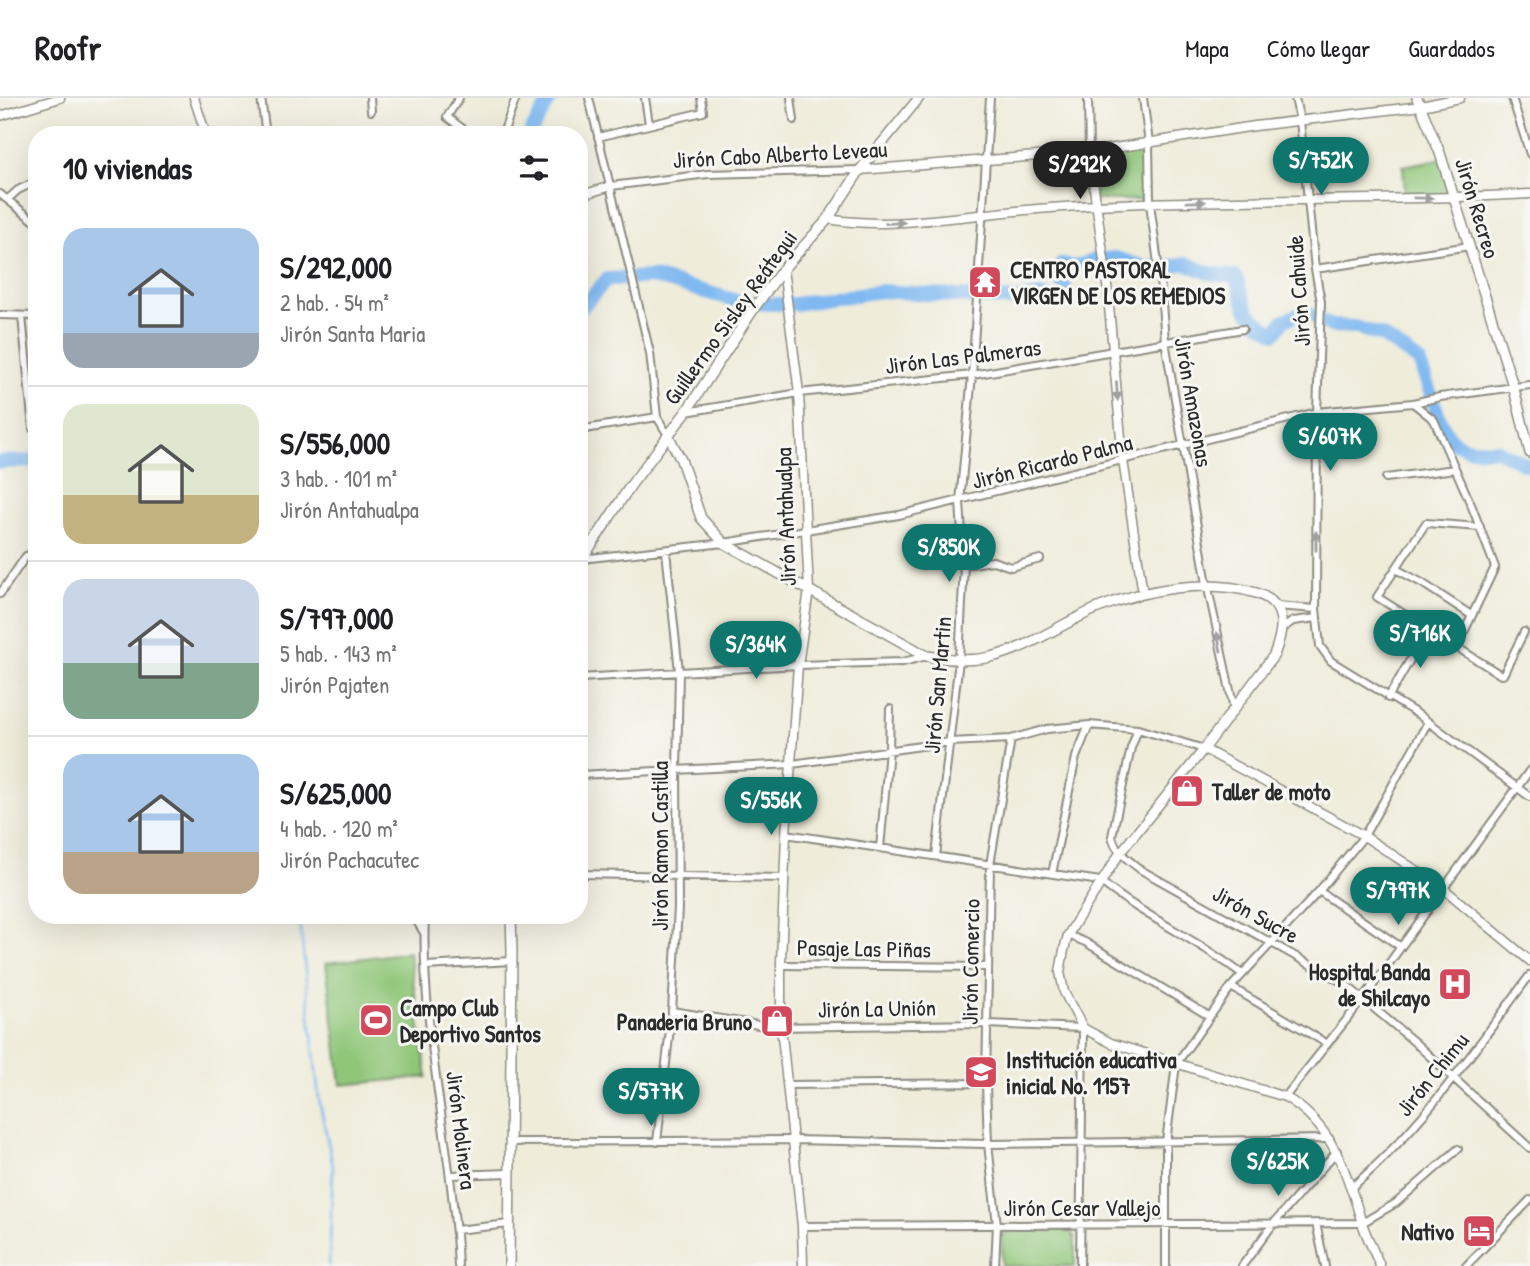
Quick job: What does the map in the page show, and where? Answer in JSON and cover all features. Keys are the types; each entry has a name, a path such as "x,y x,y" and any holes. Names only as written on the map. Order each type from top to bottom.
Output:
{"main road":[{"name":"Guillermo Sisley Reátegui","path":"588,549 631,485 686,412 755,307 783,269 828,219 860,170 919,98"},
{"name":"Jirón Recreo","path":"1419,102 1440,153 1514,388 1530,453"},
{"path":"668,435 681,460 701,518 724,543 927,656 959,660 990,658 1020,648 1099,608 1143,594 1207,584 1261,595 1280,612 1283,628 1274,654 1204,749"},
{"path":"509,1266 510,924"}],"street":[{"path":"0,116 60,98"},
{"path":"194,98 203,126"},
{"path":"261,98 265,126"},
{"path":"370,98 371,110"},
{"path":"458,98 447,117 459,126"},
{"path":"504,126 516,98"},
{"path":"589,98 650,353 657,417 668,435"},
{"path":"645,98 649,124"},
{"path":"598,136 703,112 701,98"},
{"path":"791,98 794,120"},
{"name":"Jirón San Martin","path":"936,856 959,660 964,565 960,502 972,375 980,215 990,98"},
{"path":"1088,98 1089,152 1106,274 1123,460 1143,594"},
{"name":"Jirón Amazonas","path":"1143,98 1149,143 1150,203 1165,341 1207,584 1234,709"},
{"name":"Jirón Cahuide","path":"1294,98 1300,121 1315,269 1321,302 1317,412 1316,609 1320,646 1325,656 1429,722 1530,797"},
{"name":"Jirón Cabo Alberto Leveau","path":"588,193 611,186 708,174 860,170 1089,152 1460,98"},
{"path":"1512,98 1530,155"},
{"path":"8,199 28,185"},
{"path":"0,194 28,216"},
{"path":"828,219 897,224 1096,205 1308,199 1454,199 1530,194"},
{"path":"1315,269 1469,246"},
{"name":"Jirón Antahualpa","path":"783,269 799,393 809,590 798,665 786,834 781,965 781,1026 802,1226 803,1266"},
{"path":"0,315 28,316"},
{"path":"22,316 28,378"},
{"name":"Jirón Las Palmeras","path":"686,412 799,393 972,375 1243,329"},
{"name":"Jirón Ricardo Palma","path":"588,560 806,532 960,502 1317,412 1413,403 1530,385"},
{"path":"1413,403 1434,419 1496,567 1457,647"},
{"path":"588,428 657,417"},
{"path":"1386,478 1455,469"},
{"path":"1480,527 1426,523 1377,597 1502,675 1524,632"},
{"name":"Jirón Ramon Castilla","path":"657,1142 672,1011 678,875 679,671 666,551"},
{"path":"0,594 28,555"},
{"path":"964,565 993,561 1011,567 1040,559"},
{"path":"1396,569 1471,615"},
{"path":"1276,606 1316,609"},
{"path":"1283,628 1293,621 1317,618"},
{"path":"1388,698 1427,629"},
{"path":"588,677 902,662 927,656"},
{"path":"880,848 890,709"},
{"path":"1166,1266 1166,1142 1176,1064 1231,987 1319,891 1364,836 1429,722"},
{"path":"588,775 792,764 950,742 1011,739 1047,729 1089,725 1138,729 1204,749 1364,836 1443,888 1530,961"},
{"path":"1052,874 1076,757 1089,725"},
{"path":"1120,853 1112,835 1131,748 1138,729"},
{"name":"Jirón Comercio","path":"995,1266 997,1224 988,1143 986,1083 990,864 1011,739"},
{"path":"1080,1266 1083,1028 1064,992 1060,972 1068,935 1120,853 1204,749"},
{"path":"1285,1097 1363,999 1530,771"},
{"path":"786,834 1100,881 1125,901 1227,962 1242,974"},
{"name":"Jirón Sucre","path":"1120,853 1141,870 1345,984 1412,1040 1530,1148"},
{"path":"588,874 784,878"},
{"path":"1319,891 1401,947"},
{"path":"418,924 425,934"},
{"name":"Jirón Molinera","path":"425,924 432,1030 458,1266"},
{"path":"1068,935 1085,942 1209,1016"},
{"path":"426,966 511,961"},
{"name":"Pasaje Las Piñas","path":"781,965 988,967"},
{"name":"Jirón Chimu","path":"1352,1187 1378,1165 1454,1079 1530,975"},
{"path":"1231,987 1326,1043"},
{"name":"Jirón La Unión","path":"672,1011 762,1026 987,1024 1083,1028"},
{"path":"1083,1028 1111,1043 1285,1097 1300,1105 1337,1151 1380,1266"},
{"path":"787,1085 986,1083"},
{"path":"510,1142 792,1140 1081,1143 1330,1139"},
{"path":"1362,1223 1396,1203 1458,1149"},
{"path":"1242,1266 1274,1223 1337,1151"},
{"path":"450,1175 510,1173"},
{"path":"1466,1266 1530,1200"},
{"path":"1316,1223 1325,1266"},
{"name":"Jirón Cesar Vallejo","path":"802,1226 1362,1223"},
{"path":"456,1230 509,1224"}],"green space":[{"path":"1143,148 1147,200 1096,200 1092,154"},
{"path":"1440,159 1453,195 1405,196 1403,166"},
{"name":"Campo Club Deportivo Santos","path":"409,952 427,1077 341,1085 326,963"},
{"path":"1009,1230 1068,1230 1075,1237 1075,1266 1002,1266 1002,1236"}],"waterway":[{"path":"534,126 551,98"},
{"path":"588,301 607,279 653,277 741,302 769,304 795,304 881,291 1016,300 1040,296 1063,302 1066,289 1058,278 1061,265 1075,267 1095,260 1115,258 1144,267 1167,267 1185,263 1209,273 1236,277 1251,315 1275,333 1284,320 1306,312 1331,326 1355,327 1382,336 1419,361 1439,417 1455,443 1469,449 1497,450 1530,464"},
{"path":"0,462 28,461"},
{"path":"300,924 319,1099 333,1167 329,1266"}],"place":[{"name":"CENTRO PASTORAL VIRGEN DE LOS REMEDIOS","path":"985,282"},
{"name":"Taller de moto","path":"1187,791"},
{"name":"Hospital Banda de Shilcayo","path":"1455,984"},
{"name":"Campo Club Deportivo Santos","path":"376,1020"},
{"name":"Panaderia Bruno","path":"777,1021"},
{"name":"Institución educativa inicial No. 1157","path":"981,1072"},
{"name":"Nativo","path":"1479,1231"}]}
